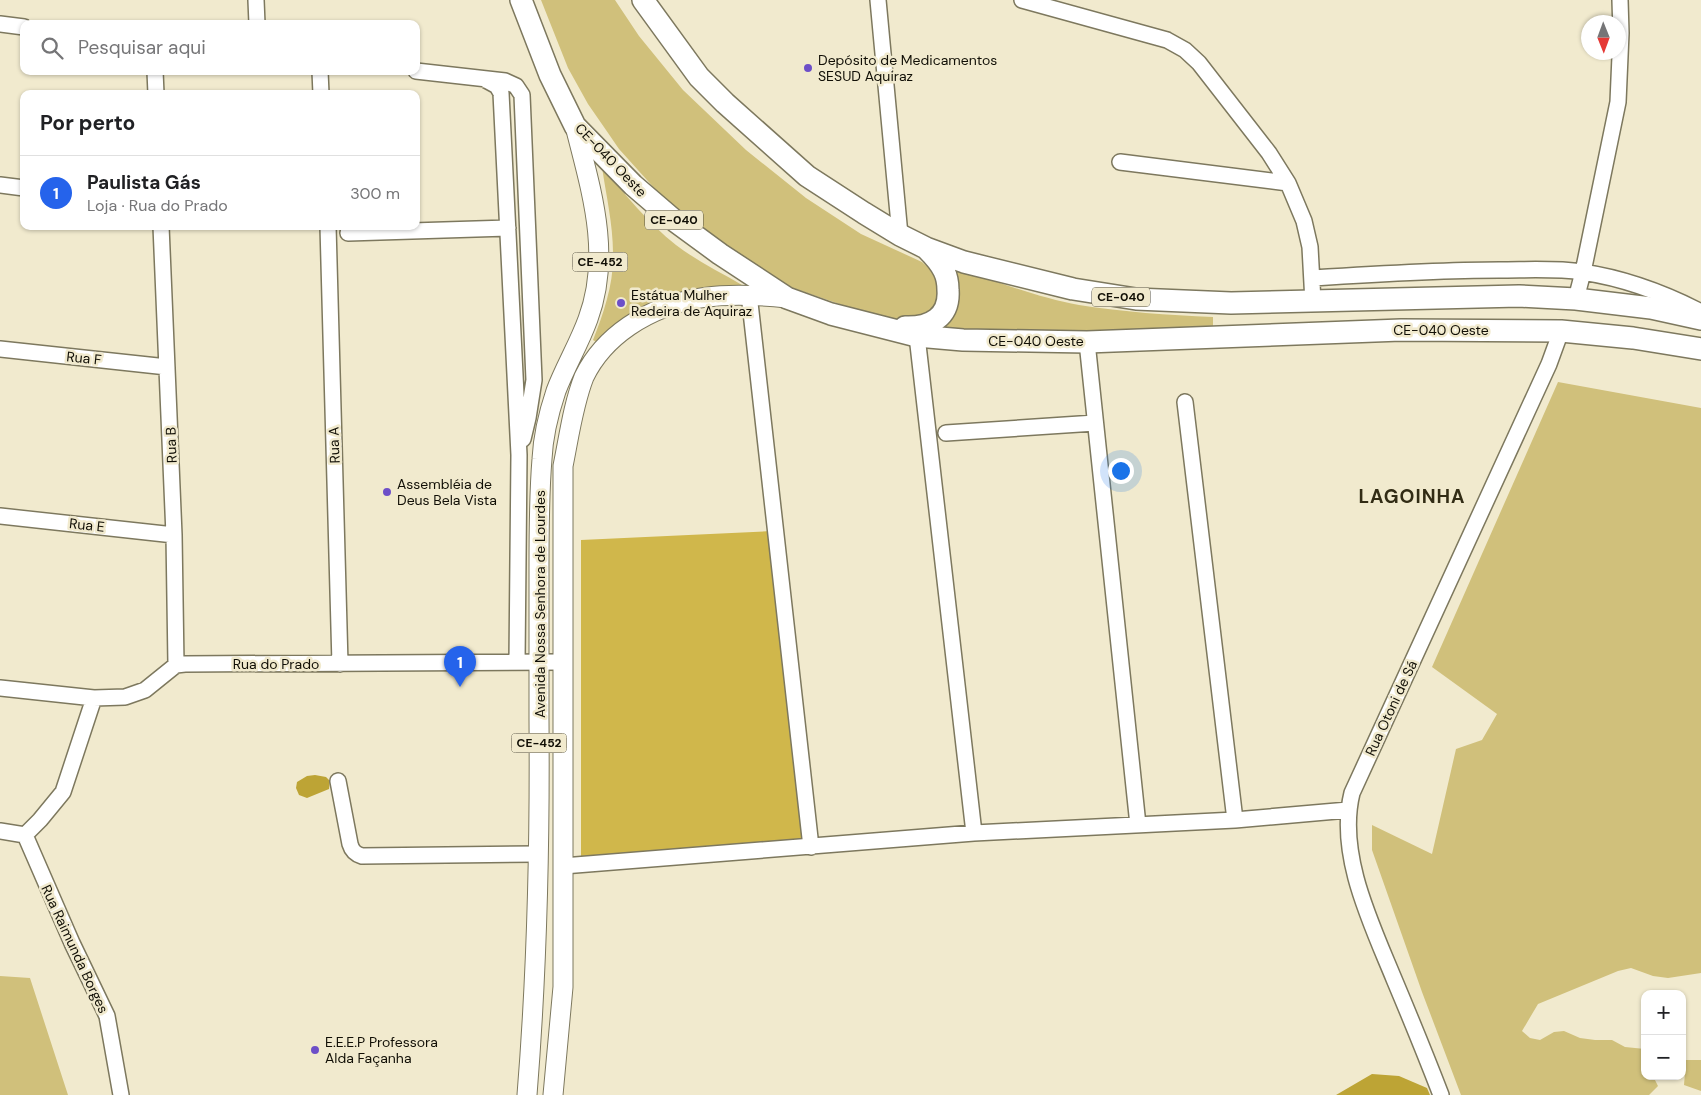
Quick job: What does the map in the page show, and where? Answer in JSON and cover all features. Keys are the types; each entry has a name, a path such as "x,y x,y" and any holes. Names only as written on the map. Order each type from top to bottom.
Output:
{"highway":[{"name":"CE-040","path":"643,0 684,59 725,103 807,176 864,214 900,235 926,248 964,262 1040,282 1136,299 1208,303 1519,296 1576,298 1651,308 1701,320"},
{"name":"CE-040 Oeste","path":"522,2 550,75 575,126 633,185 675,221 786,298 831,314 917,336 963,340 1087,342 1401,330 1561,332 1633,338 1701,349"},
{"path":"877,327 925,326 936,320 943,313 948,304 948,282 944,271 926,248"}],"main road":[{"name":"Avenida Nossa Senhora de Lourdes","path":"526,1095 534,997 539,662 539,495 542,455 556,392 588,319 596,292 600,263 598,234 591,190 575,126"},
{"name":"Avenida Nossa Senhora de Lourdes","path":"552,1095 562,1000 563,466 575,406 584,377 597,355 616,335 641,318 669,305 695,298 750,294"},
{"name":"CE-452","path":"750,294 786,298"}],"street":[{"path":"256,0 258,20"},
{"path":"878,0 900,235"},
{"path":"1022,0 1160,38 1185,50 1199,63 1269,153 1288,183 1304,221 1310,247 1313,302"},
{"path":"1576,298 1618,102 1621,32 1620,0"},
{"path":"0,24 20,26"},
{"path":"420,72 505,81 516,86 522,95 524,106 534,380 528,418 519,455"},
{"path":"155,75 156,90"},
{"path":"320,75 321,90"},
{"path":"486,80 497,86 501,93 519,455 517,662"},
{"path":"1120,162 1288,183"},
{"path":"0,185 20,188"},
{"path":"348,233 508,228"},
{"name":"Rua B","path":"161,230 174,535 176,665"},
{"name":"Rua A","path":"328,230 340,664"},
{"path":"1313,278 1402,272 1486,270 1583,272 1633,284 1676,300 1701,312"},
{"path":"750,294 811,847"},
{"name":"Rua Otoni de Sá","path":"1441,1095 1366,908 1351,856 1348,810 1352,793 1549,364 1561,332"},
{"path":"917,336 974,832"},
{"path":"1087,342 1138,825"},
{"name":"Rua F","path":"0,349 167,367"},
{"path":"1185,402 1235,820"},
{"path":"946,433 1095,423"},
{"name":"Rua E","path":"0,516 174,535"},
{"name":"Rua do Prado","path":"176,665 563,662"},
{"path":"0,688 94,698 125,697 145,690 176,665"},
{"path":"0,831 25,835 63,792 94,698"},
{"path":"338,781 350,844 352,850 362,856 537,854"},
{"path":"563,866 811,847 974,832 1235,820 1348,810"},
{"name":"Rua Raimunda Borges","path":"25,835 72,943 107,1016 121,1095"}],"shaded area":[{"path":"541,0 615,0 639,36 683,90 746,150 806,198 861,234 922,262 940,278 941,308 904,322 851,308 790,287 714,241 665,200 619,149 588,104 568,68"},
{"path":"602,167 637,208 676,245 742,285 708,290 598,343 593,340 608,297 613,264 612,231"},
{"path":"953,267 1063,302 1112,310 1213,317 1213,329 1063,334 937,331 945,326 956,312 960,294 957,276"},
{"path":"1558,382 1701,408 1701,973 1668,978 1653,976 1631,968 1618,971 1538,1004 1522,1031 1530,1038 1540,1040 1554,1032 1564,1031 1580,1038 1612,1040 1625,1047 1641,1049 1641,1080 1655,1080 1658,1086 1649,1095 1461,1095 1372,850 1372,825 1432,854 1456,749 1482,740 1497,714 1432,667"},
{"path":"772,531 806,844 581,856 581,540"},
{"path":"307,776 326,777 330,781 329,789 307,798 299,795 296,788 297,782"},
{"path":"0,976 30,978 68,1095 0,1095"},
{"path":"1686,1060 1701,1060 1701,1091 1684,1085 1686,1080"},
{"path":"1372,1074 1399,1076 1427,1088 1430,1095 1336,1095"}],"place":[{"name":"Depósito de Medicamentos SESUD Aquiraz","path":"808,68"},
{"name":"Estátua Mulher Redeira de Aquiraz","path":"621,303"},
{"name":"Assembléia de Deus Bela Vista","path":"387,492"},
{"name":"Paulista Gás","path":"460,687"},
{"name":"E.E.E.P Professora Alda Façanha","path":"315,1050"}],"district":[{"name":"LAGOINHA","path":"1412,496"}]}
